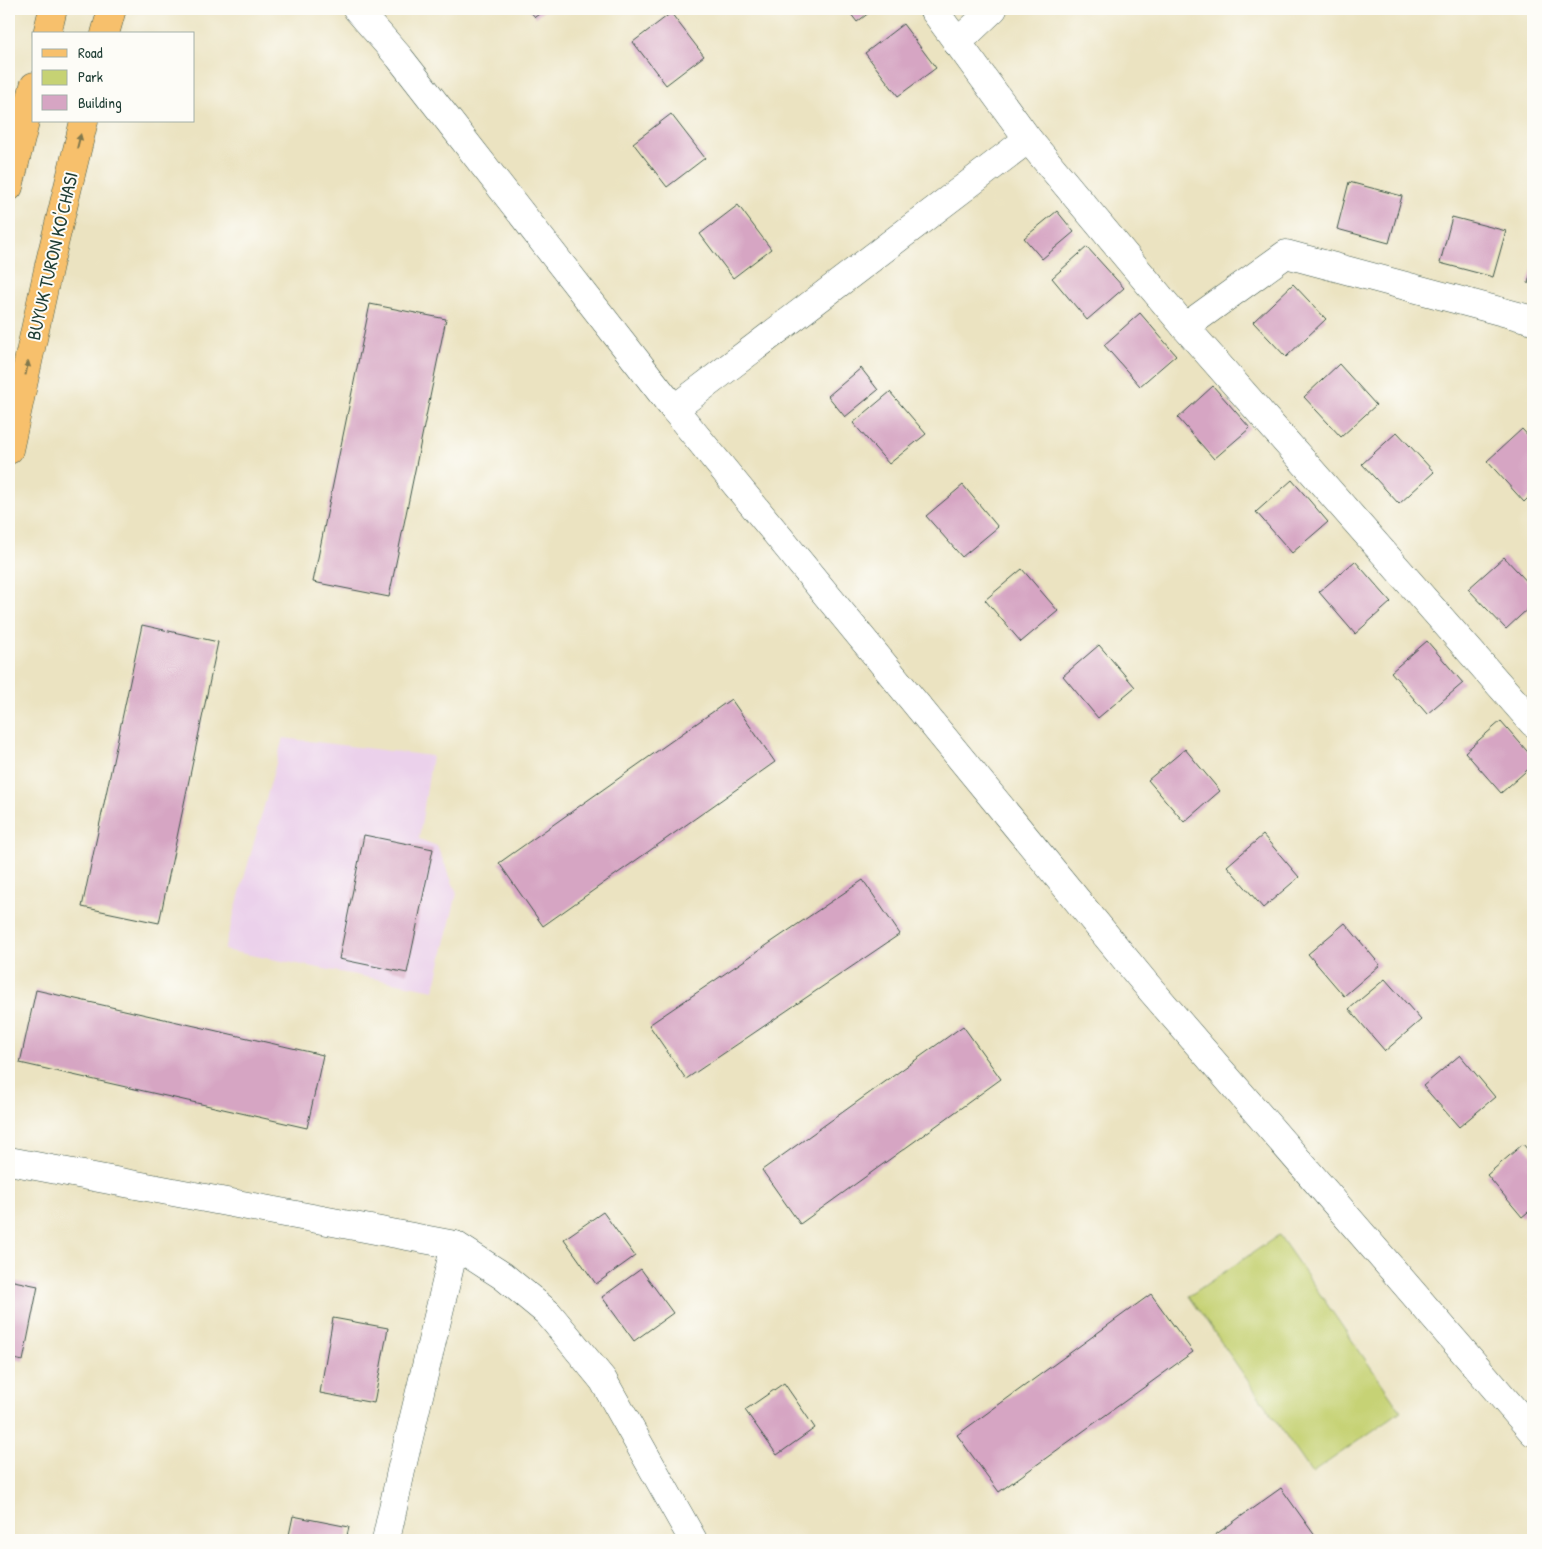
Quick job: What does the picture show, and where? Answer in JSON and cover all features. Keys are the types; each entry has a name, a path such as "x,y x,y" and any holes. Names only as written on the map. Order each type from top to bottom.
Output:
{"main road":[{"path":"47,32 53,9"},
{"path":"106,32 112,9"},
{"path":"9,187 32,94"},
{"name":"BUYUK TURON KO'CHASI","path":"9,450 49,265 84,122"}],"street":[{"path":"357,9 399,57 674,409 1145,983 1533,1432"},
{"path":"933,9 1028,139 1184,327 1533,723"},
{"path":"957,43 993,9"},
{"path":"674,409 1028,139"},
{"path":"1184,327 1286,254 1533,320"},
{"path":"9,1162 455,1245 503,1276 548,1313 603,1380 693,1540"},
{"path":"386,1540 455,1245"}],"shaded area":[{"path":"283,738 432,756 419,839 437,846 457,893 434,990 224,950"}],"green space":[{"path":"1279,1235 1401,1411 1312,1473 1189,1296"}],"building":[{"path":"528,9 546,9 535,17"},
{"path":"847,9 874,9 857,22"},
{"path":"671,13 704,56 666,85 633,42"},
{"path":"903,24 936,68 898,96 865,53"},
{"path":"671,114 705,158 667,187 633,143"},
{"path":"1349,182 1402,196 1389,243 1337,229"},
{"path":"738,205 771,249 733,278 700,234"},
{"path":"1057,211 1074,232 1042,259 1024,238"},
{"path":"1452,217 1506,231 1493,277 1440,263"},
{"path":"1087,247 1124,288 1087,320 1052,278"},
{"path":"1533,267 1533,284 1528,283"},
{"path":"1293,284 1326,319 1286,357 1253,322"},
{"path":"370,304 446,319 389,597 313,582"},
{"path":"1140,313 1176,355 1140,386 1104,345"},
{"path":"1339,364 1376,405 1341,437 1304,397"},
{"path":"861,368 878,390 845,417 828,396"},
{"path":"1213,386 1250,428 1214,459 1178,418"},
{"path":"890,392 926,434 889,464 853,423"},
{"path":"1522,429 1533,441 1533,493 1524,502 1487,461"},
{"path":"1397,432 1434,472 1399,504 1362,464"},
{"path":"1292,480 1328,522 1292,553 1256,512"},
{"path":"963,485 998,527 962,557 926,516"},
{"path":"1504,557 1533,588 1533,604 1506,629 1468,589"},
{"path":"1355,561 1391,602 1355,634 1319,592"},
{"path":"1022,569 1058,611 1021,642 985,600"},
{"path":"142,625 218,642 159,923 82,907"},
{"path":"1427,641 1463,683 1427,714 1391,672"},
{"path":"1099,645 1135,687 1098,718 1063,676"},
{"path":"731,699 775,762 543,926 499,863"},
{"path":"1501,721 1533,758 1533,765 1501,793 1465,752"},
{"path":"1185,749 1220,791 1184,822 1148,780"},
{"path":"364,835 433,849 407,973 339,959"},
{"path":"1263,835 1299,877 1263,908 1227,866"},
{"path":"863,880 900,934 686,1079 649,1025"},
{"path":"1345,923 1380,965 1344,996 1308,954"},
{"path":"1385,979 1421,1020 1385,1051 1349,1009"},
{"path":"36,990 323,1055 307,1128 20,1063"},
{"path":"963,1026 1001,1079 800,1224 762,1170"},
{"path":"1460,1055 1495,1097 1459,1127 1423,1086"},
{"path":"1523,1144 1533,1156 1533,1208 1522,1217 1487,1175"},
{"path":"603,1212 635,1256 596,1284 564,1239"},
{"path":"641,1269 673,1313 634,1341 602,1297"},
{"path":"9,1280 38,1286 23,1361 9,1358"},
{"path":"1151,1294 1193,1352 999,1492 957,1435"},
{"path":"333,1318 388,1328 374,1403 320,1393"},
{"path":"784,1383 815,1428 777,1455 745,1410"},
{"path":"1281,1488 1318,1540 1208,1540"},
{"path":"293,1516 349,1527 346,1540 288,1540"}]}
